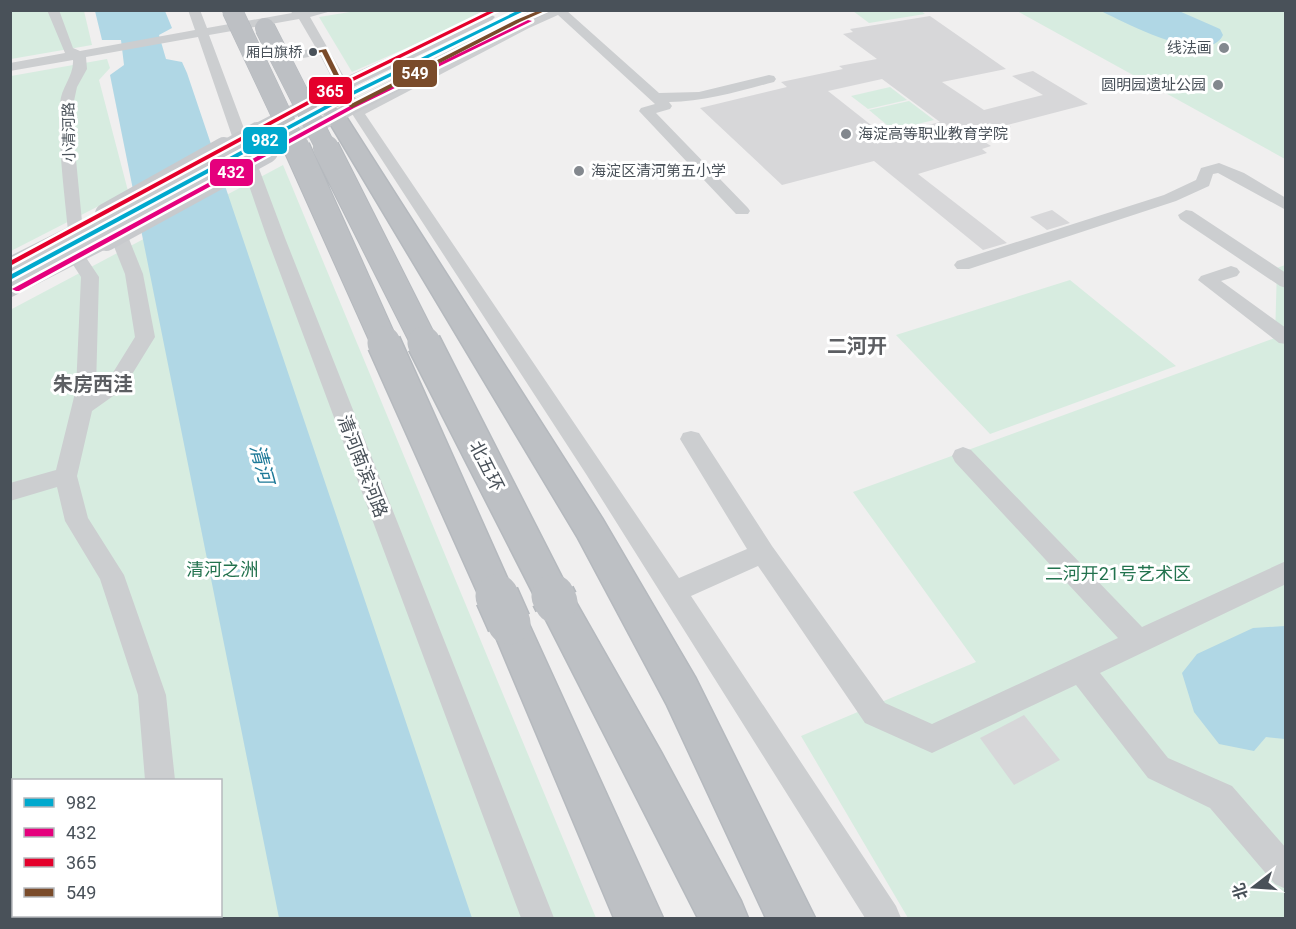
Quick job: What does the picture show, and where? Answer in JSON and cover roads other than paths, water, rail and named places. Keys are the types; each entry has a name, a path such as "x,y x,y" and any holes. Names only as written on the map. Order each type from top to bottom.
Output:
{"highway":[{"path":"232,10 304,162 639,918"},
{"name":"北五环","path":"255,10 321,135 556,602 646,767 724,918"},
{"path":"346,103 681,691 791,918"}],"main road":[{"path":"262,141 346,103 436,39 503,10"},
{"path":"10,291 77,257 108,229 262,141 546,10"},
{"path":"10,265 76,231 108,229"}],"street":[{"path":"53,10 68,50 79,55"},
{"name":"清河南滨河路","path":"194,10 280,249 537,918"},
{"path":"10,67 328,10"},
{"path":"346,103 525,10"},
{"path":"346,103 560,11 665,106 645,111 742,211"},
{"path":"277,27 301,15"},
{"path":"301,15 324,50 346,103 594,468 884,918"},
{"path":"292,56 324,50"},
{"name":"小清河路","path":"76,231 67,139 67,101 70,87 80,69 79,55"},
{"path":"655,97 678,100 701,97 769,79"},
{"path":"963,265 1170,198 1203,183 1206,171 1219,168 1238,176 1286,205"},
{"path":"1186,215 1286,282"},
{"path":"10,278 108,229 134,274 145,337 116,384 82,407"},
{"path":"77,257 90,277 86,389 66,476 77,520 111,575 152,695 160,779"},
{"path":"1231,272 1207,280 1286,338"},
{"path":"691,439 763,553 875,713 932,739 1286,572"},
{"path":"963,456 1139,642"},
{"path":"10,492 66,476"},
{"path":"674,592 763,553"},
{"path":"1080,669 1158,768 1221,797 1286,873"}],"water":[{"name":"清河","path":"95,11 165,11 172,28 159,35 166,59 182,62 187,73 472,918 279,918 110,75 124,65 121,40 102,40"},
{"path":"1101,11 1179,11 1220,29 1223,35 1214,44 1201,47 1183,45 1145,32"},
{"path":"1285,626 1285,739 1266,737 1254,751 1219,744 1194,712 1182,673 1197,654 1253,628"}],"place":[{"name":"线法画","path":"1224,48"},
{"name":"厢白旗桥","path":"313,52"},
{"name":"圆明园遗址公园","path":"1218,85"},
{"name":"海淀高等职业教育学院","path":"846,134"},
{"name":"海淀区清河第五小学","path":"579,171"}],"district":[{"name":"二河开","path":"857,346"},
{"name":"朱房西洼","path":"93,384"}],"park label":[{"name":"清河之洲","path":"222,569"},
{"name":"二河开21号艺术区","path":"1118,573"}]}
